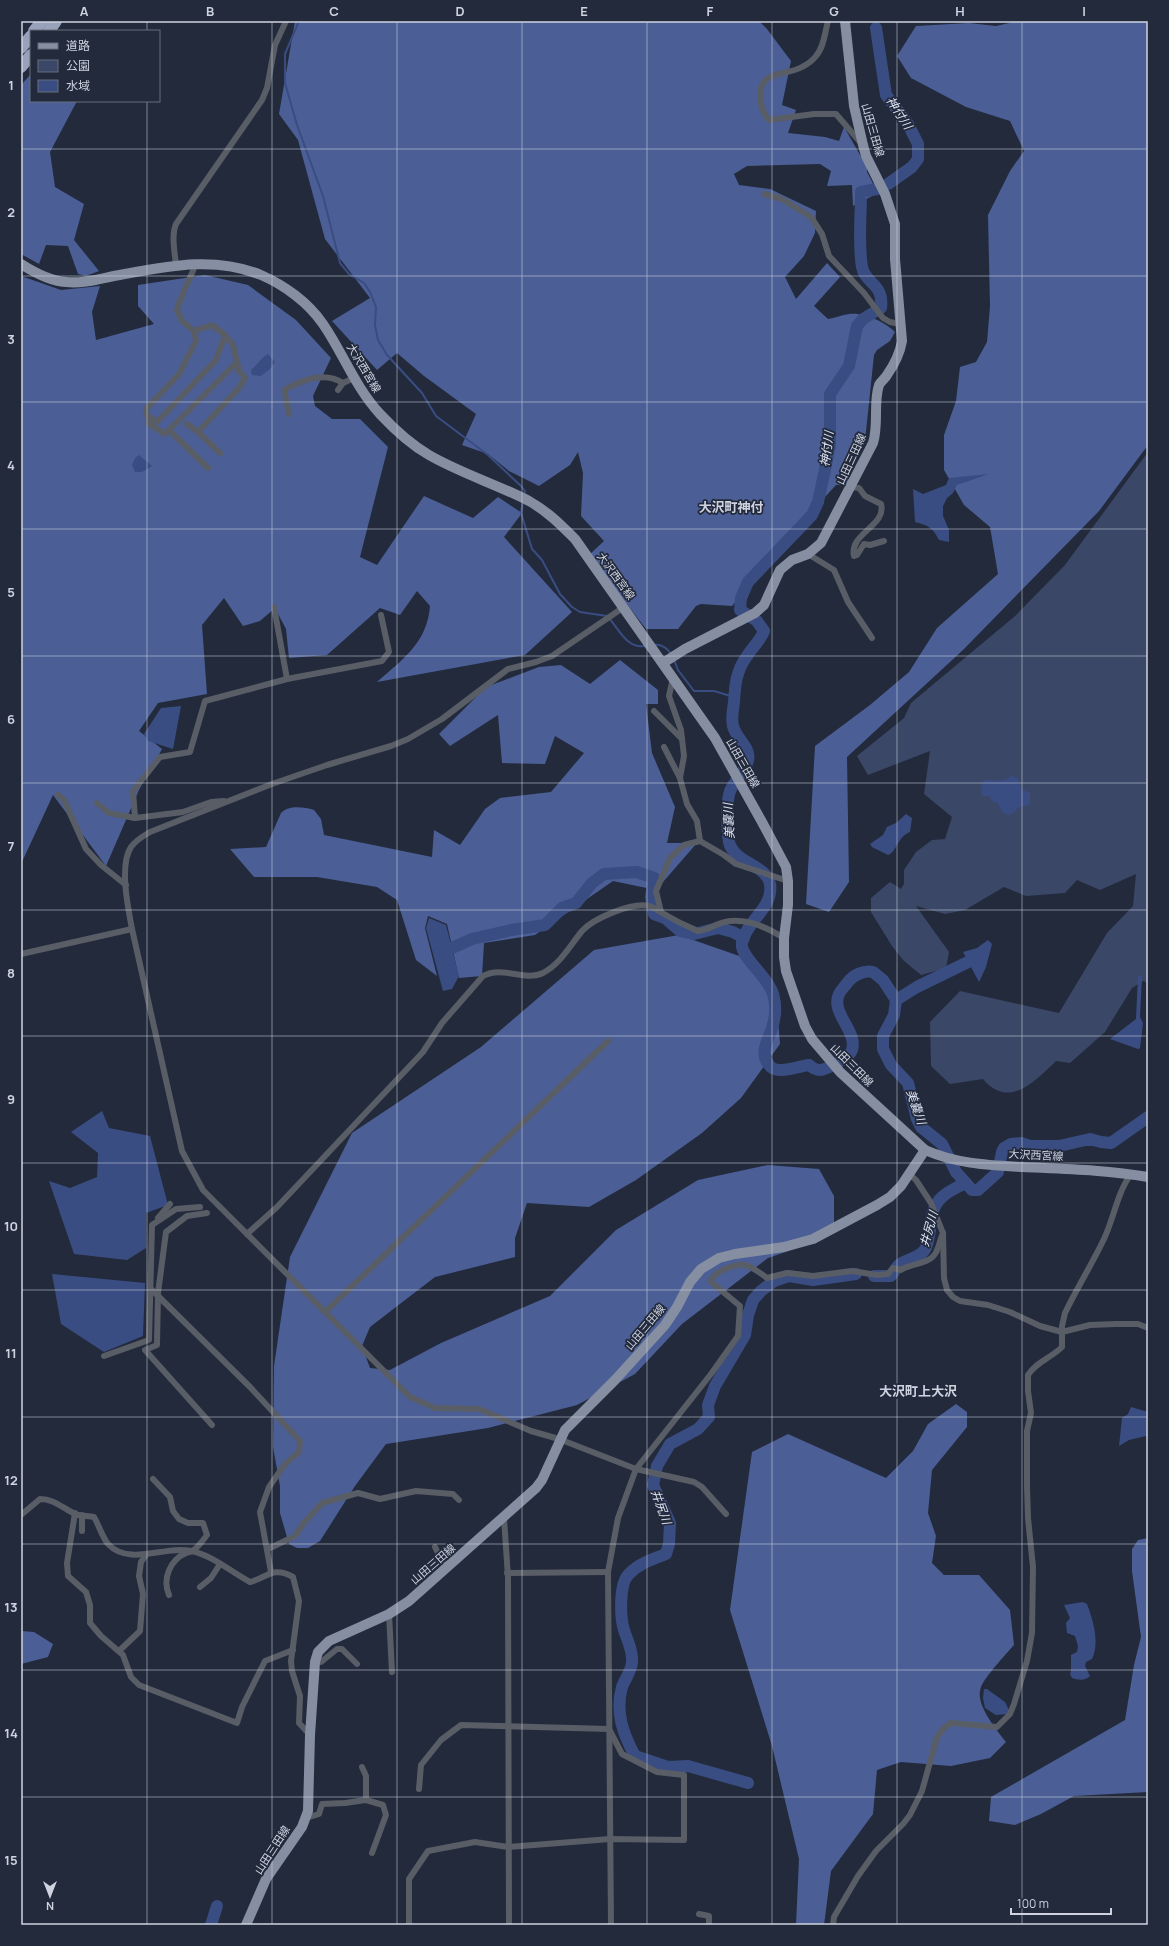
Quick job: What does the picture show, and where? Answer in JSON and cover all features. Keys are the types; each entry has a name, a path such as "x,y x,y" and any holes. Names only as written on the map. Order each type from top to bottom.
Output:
{"highway":[{"path":"35,30 42,21"},
{"path":"50,30 56,21"},
{"path":"21,48 30,37"},
{"path":"21,67 30,56"}],"main road":[{"name":"山田三田線","path":"246,1925 266,1879 291,1844 306,1818 309,1804 310,1735 315,1662 318,1652 329,1640 389,1614 422,1591 529,1495 542,1480 559,1439 565,1430 615,1380 665,1324 677,1307 690,1282 701,1269 719,1258 735,1254 784,1247 813,1238 890,1197 910,1175 924,1150 826,1058 804,1026 786,971 784,938 788,905 788,881 786,867 740,782 714,738 673,678 670,659 720,630 749,617 764,605 780,570 792,560 808,554 821,543 852,487 876,433 877,396 880,383 886,377 900,350 902,341 895,259 895,224 885,194 866,156 863,145 854,106 845,21"},
{"name":"大沢西宮線","path":"21,264 42,276 58,281 76,283 196,263 218,264 249,270 275,282 299,298 322,323 354,378 379,413 419,448 438,460 524,498 552,516 575,539 651,645 670,659"},
{"name":"大沢西宮線","path":"924,1150 955,1161 1004,1166 1131,1174 1148,1177"}],"street":[{"path":"176,266 173,236 176,224 262,100 267,88 275,45 286,21"},
{"path":"828,21 821,49 816,56 802,67 770,76 765,80 760,89 760,98 764,114 769,120 814,114 836,114 863,145"},
{"path":"764,194 782,199 811,217 822,234 829,256 864,293 883,318 890,322 900,324"},
{"path":"196,263 189,283 180,299 177,310 182,321 194,331 196,341 179,374 146,409 149,424 165,434 236,363"},
{"path":"194,331 212,325 225,335 233,345 236,363 239,371 245,378 239,388 198,432"},
{"path":"147,416 157,422 216,360 225,335"},
{"path":"288,414 284,390 294,384 320,376 335,378 343,383"},
{"path":"338,390 343,383 354,378"},
{"path":"187,424 198,432 220,453"},
{"path":"169,430 208,468"},
{"path":"852,487 859,488 865,496 881,504 883,511 880,518 864,532 857,542 853,552 854,556 857,555 864,544 870,545 884,541"},
{"path":"808,554 834,570 848,602 872,638"},
{"path":"274,607 287,679"},
{"path":"624,607 552,656 536,662 508,668 442,719 408,739 272,784 150,832 139,838 131,847 126,858 126,885 132,929 182,1151 203,1190 410,1397 435,1408 479,1408 531,1431 559,1439 636,1469 694,1482 702,1487 726,1514"},
{"path":"135,818 133,791 160,757 190,752 205,701 287,679 382,661 389,652 381,615"},
{"path":"673,678 669,696 682,739 684,756 680,778"},
{"path":"654,711 682,739"},
{"path":"664,747 680,778 687,804 697,821 700,841"},
{"path":"58,795 64,800 86,849 101,865 126,885"},
{"path":"97,803 108,812 135,818 183,812 211,802 229,801"},
{"path":"661,912 656,891 670,858 684,845 700,841 724,854 736,864 788,881"},
{"path":"247,1234 277,1207 423,1052 442,1023 483,976 490,972 501,971 521,974 542,974 564,958 583,930 599,918 625,908 649,906 698,931 706,930 724,922 738,922 770,929 784,938"},
{"path":"21,954 132,929"},
{"path":"325,1312 608,1042"},
{"path":"833,1925 834,1917 858,1876 876,1851 904,1824 910,1815 922,1791 937,1737 944,1728 950,1723 997,1727 1010,1714 1014,1704 1027,1661 1034,1612 1034,1567 1028,1518 1027,1486 1027,1431 1031,1413 1028,1391 1028,1375 1040,1362 1055,1354 1062,1347 1062,1332 1065,1313 1104,1239 1120,1198 1123,1185 1131,1174"},
{"path":"910,1175 916,1180 931,1203 943,1233 944,1278 947,1290 953,1297 960,1301 988,1305 1010,1312 1040,1326 1062,1332 1090,1325 1138,1324 1148,1328"},
{"path":"104,1356 149,1340 152,1225 170,1204"},
{"path":"152,1225 176,1209 200,1207"},
{"path":"207,1213 187,1216 166,1232 158,1293 157,1345 145,1350 212,1425"},
{"path":"611,1925 608,1572 618,1518 636,1469 711,1374 738,1336 740,1306 710,1281 715,1274 737,1264 749,1266 767,1278 787,1273 813,1276 852,1271 877,1275 888,1274 893,1268 901,1270 906,1266 924,1262 934,1255 943,1233"},
{"path":"151,1288 158,1293 250,1387 300,1441 299,1452 285,1464 269,1487 260,1512 271,1572"},
{"path":"153,1479 170,1497 173,1511 179,1519 188,1523 203,1523 207,1535 192,1551 186,1553 172,1564 167,1574 166,1588 169,1595"},
{"path":"268,1549 295,1536 303,1524 322,1503 358,1493 380,1499 416,1491 453,1494 459,1500"},
{"path":"21,1516 40,1499 54,1501 78,1514 94,1517 108,1545 129,1554 146,1555 167,1550 192,1551 220,1564 250,1582 261,1579 271,1572 284,1572 293,1577 297,1588 298,1601 291,1661 292,1671 300,1696 299,1723 310,1735"},
{"path":"78,1514 82,1531"},
{"path":"78,1514 67,1563 68,1576 86,1592 90,1605 90,1623 101,1636 123,1655 131,1677 139,1685 237,1722 242,1707 265,1661 293,1650"},
{"path":"504,1518 507,1573 509,1925"},
{"path":"435,1547 446,1569"},
{"path":"119,1651 140,1631 143,1594 139,1576 141,1562 146,1555"},
{"path":"200,1587 211,1578 220,1564"},
{"path":"507,1573 608,1572"},
{"path":"389,1614 392,1672"},
{"path":"315,1662 321,1662 337,1649 342,1649 357,1664"},
{"path":"419,1789 421,1765 441,1740 461,1725 609,1729"},
{"path":"409,1925 409,1878 428,1851 475,1842 508,1847 610,1838 684,1840 684,1775 657,1772 622,1754 609,1729"},
{"path":"362,1767 366,1776 366,1800"},
{"path":"306,1818 319,1814 322,1804 366,1800 383,1805 386,1815 372,1853"},
{"path":"699,1914 709,1916 709,1925"}],"green space":[{"path":"1148,452 1148,983 1143,981 1132,988 1105,1032 1070,1063 1056,1061 1031,1084 1012,1092 1002,1092 993,1088 983,1079 950,1084 931,1066 930,1022 960,991 1059,1013 1107,933 1133,906 1136,874 1100,890 1077,880 1065,893 1026,896 1004,887 965,910 945,914 916,906 949,952 946,968 921,975 903,960 892,946 871,912 871,898 890,882 901,889 904,884 904,870 916,852 932,840 945,839 952,817 924,794 930,751 868,775 857,756 904,718 911,703 1015,616 1065,565"}],"shaded area":[{"path":"295,21 759,21 767,29 791,61 782,105 796,110 788,133 825,137 839,141 844,127 867,167 867,172 878,193 853,206 852,185 827,186 831,171 820,164 747,166 734,174 739,185 770,189 816,211 815,233 804,256 785,277 796,299 827,263 840,277 814,306 828,319 849,314 868,316 880,321 895,332 890,341 877,350 874,355 865,441 844,470 852,476 847,484 836,485 801,523 732,606 701,604 696,606 678,629 646,629 589,555 604,541 581,516 583,473 578,452 570,465 539,486 509,471 488,454 462,445 476,414 424,376 397,353 377,370 332,321 370,298 325,239 298,140 279,114"},
{"path":"1018,21 1148,21 1148,445 1099,511 963,650 847,757 849,882 829,912 806,904 815,746 870,705 909,672 937,628 998,574 990,527 964,505 944,470 944,435 956,401 960,367 976,362 987,342 990,306 988,215 1010,171 1024,151 1010,121 966,107 911,78 897,56 916,26 969,23 996,26"},
{"path":"30,75 30,102 76,102 50,152 55,187 84,204 74,240 99,271 86,276 78,274 68,246 46,245 39,264 21,254 21,85"},
{"path":"205,275 248,285 296,320 331,358 313,396 315,406 332,419 360,419 388,447 360,557 377,565 424,496 473,518 498,497 522,513 504,537 572,612 525,655 377,682 404,658 419,640 424,630 428,619 430,606 417,591 400,615 380,608 327,655 289,658 286,629 275,608 260,621 243,626 224,598 202,625 207,694 158,703 139,731 162,749 139,790 106,866 53,795 21,864 21,276 61,290 100,286 92,312 96,340 154,324 138,306 138,285"},
{"path":"620,660 658,690 658,704 646,704 652,753 675,807 667,843 697,843 656,890 613,881 535,935 484,943 482,976 459,978 447,924 428,916 425,928 437,976 416,960 397,900 377,887 317,877 254,877 230,849 266,847 281,813 284,810 296,807 314,810 321,819 324,835 432,857 434,830 460,845 485,809 500,798 551,792 584,753 555,736 545,764 502,763 498,715 450,746 439,734 486,687 539,667 561,665 590,684"},
{"path":"679,935 745,958 776,994 780,1044 741,1098 702,1133 636,1180 589,1207 527,1203 515,1238 515,1257 435,1277 370,1327 362,1346 370,1368 390,1370 441,1343 550,1296 616,1230 698,1180 768,1165 819,1169 834,1196 834,1223 803,1246 768,1258 682,1324 635,1374 577,1405 488,1428 386,1444 355,1486 320,1541 308,1548 297,1548 289,1544 280,1513 280,1486 273,1447 274,1366 290,1257 352,1133 481,1047 594,950"},
{"path":"956,1404 967,1412 967,1427 932,1470 928,1513 936,1536 932,1563 944,1575 979,1575 1010,1610 1014,1645 986,1678 981,1687 980,1694 983,1709 1006,1742 990,1758 951,1766 901,1762 877,1770 873,1814 831,1871 824,1925 796,1925 799,1859 772,1746 730,1610 752,1452 788,1434 886,1478 913,1451 928,1424"},
{"path":"1148,1538 1148,1792 1074,1796 1041,1814 1015,1825 989,1821 991,1797 1125,1720 1134,1665 1141,1637 1132,1571 1132,1549 1138,1540"},
{"path":"21,1631 34,1632 53,1644 48,1657 21,1664"}],"water":[{"path":"268,354 275,362 270,369 261,376 252,375 251,370 263,357"},
{"path":"139,455 152,466 142,472 135,472 132,465 135,458"},
{"path":"989,474 957,485 953,493 947,498 943,506 943,516 949,530 949,542 939,540 930,528 915,522 913,489 923,494 946,485 949,478"},
{"path":"181,706 173,749 148,741 144,734 161,708"},
{"path":"1012,775 1019,780 1021,789 1030,793 1030,804 1018,808 1010,815 1003,813 998,803 993,802 989,796 982,796 981,789 984,781 1004,780"},
{"path":"906,814 912,818 910,832 902,837 891,853 888,855 872,847 870,844 883,835 887,827 896,823"},
{"path":"429,918 446,925 459,976 452,989 443,991 426,928"},
{"path":"988,940 992,944 986,967 979,982 963,952 977,948"},
{"path":"1138,976 1142,976 1140,1017 1143,1023 1140,1048 1138,1049 1110,1039 1136,1019"},
{"path":"102,1111 109,1128 150,1136 168,1205 146,1213 146,1248 127,1260 74,1254 49,1181 70,1188 97,1177 98,1153 71,1132"},
{"path":"52,1274 145,1283 143,1336 104,1352 61,1324"},
{"path":"1131,1407 1148,1412 1148,1439 1146,1436 1129,1440 1119,1446 1122,1418 1128,1414"},
{"path":"1083,1602 1087,1604 1096,1639 1092,1659 1086,1662 1085,1666 1090,1676 1086,1679 1079,1680 1072,1678 1070,1674 1071,1655 1077,1652 1078,1646 1075,1636 1067,1633 1066,1623 1070,1618 1064,1605"},
{"path":"984,1689 987,1689 1005,1702 1009,1710 1007,1714 996,1715 985,1708 983,1698"}],"waterway":[{"path":"299,21 285,54 285,83 297,125 323,196 340,263 349,274 364,283 370,292 376,307 375,325 378,340 387,355 422,393 436,416 488,455 521,486 525,491 524,495"},
{"name":"神付川","path":"876,28 886,95 908,124 918,144 918,159 912,167 888,184"},
{"name":"美嚢川","path":"877,189 861,192 860,249 864,273 880,293 881,308 863,319 857,326 849,366 830,394 830,446 818,502 812,515 748,582 741,598 740,610 757,621 764,631 743,662 738,673 732,723 737,735 747,751 748,760 745,768 729,793 727,815 729,842 732,849 743,860 763,872 768,878 770,884 768,900 749,928 742,943 742,949 745,955 772,990 774,998 774,1021 764,1051 766,1060 769,1065 777,1070 788,1070 809,1065 817,1070 822,1070 846,1058 851,1053 853,1043 838,1008 837,1001 839,994 850,979 856,975 862,972 873,972 883,980 896,1000 894,1015 883,1036 883,1049 891,1065 908,1083 917,1119 921,1127 942,1144 956,1172 972,1190 978,1190 998,1172 1002,1152 1004,1148 1011,1144 1021,1143 1030,1146 1059,1146 1090,1139 1111,1143 1148,1117"},
{"path":"523,502 521,513 532,549 542,560 560,594 572,607 580,612 607,616 623,637 628,641 638,646 645,646"},
{"path":"654,645 664,647 671,654"},
{"path":"674,660 678,670 694,691 714,691 734,697"},
{"path":"452,948 472,939 511,930 545,925 562,908 576,903 592,883 604,874 637,872 654,878 651,897 654,914 665,918 680,931 694,934 718,928 733,932 744,938"},
{"path":"896,1000 917,987 968,962"},
{"name":"井尻川","path":"874,1276 891,1276 900,1264 924,1251 928,1241 935,1206 944,1195 966,1183"},
{"name":"井尻川","path":"748,1783 688,1766 668,1767 635,1756 621,1723 619,1705 622,1687 632,1665 631,1649 624,1630 622,1617 621,1600 623,1585 629,1574 637,1567 666,1554 669,1544 670,1523 653,1485 657,1466 670,1444 698,1429 709,1417 708,1405 715,1386 745,1335 748,1315 753,1300 761,1291 774,1281 789,1276 813,1280 856,1274"},
{"path":"211,1925 217,1906"}],"district":[{"name":"大沢町神付","path":"731,507"},
{"name":"大沢町上大沢","path":"918,1391"}]}
